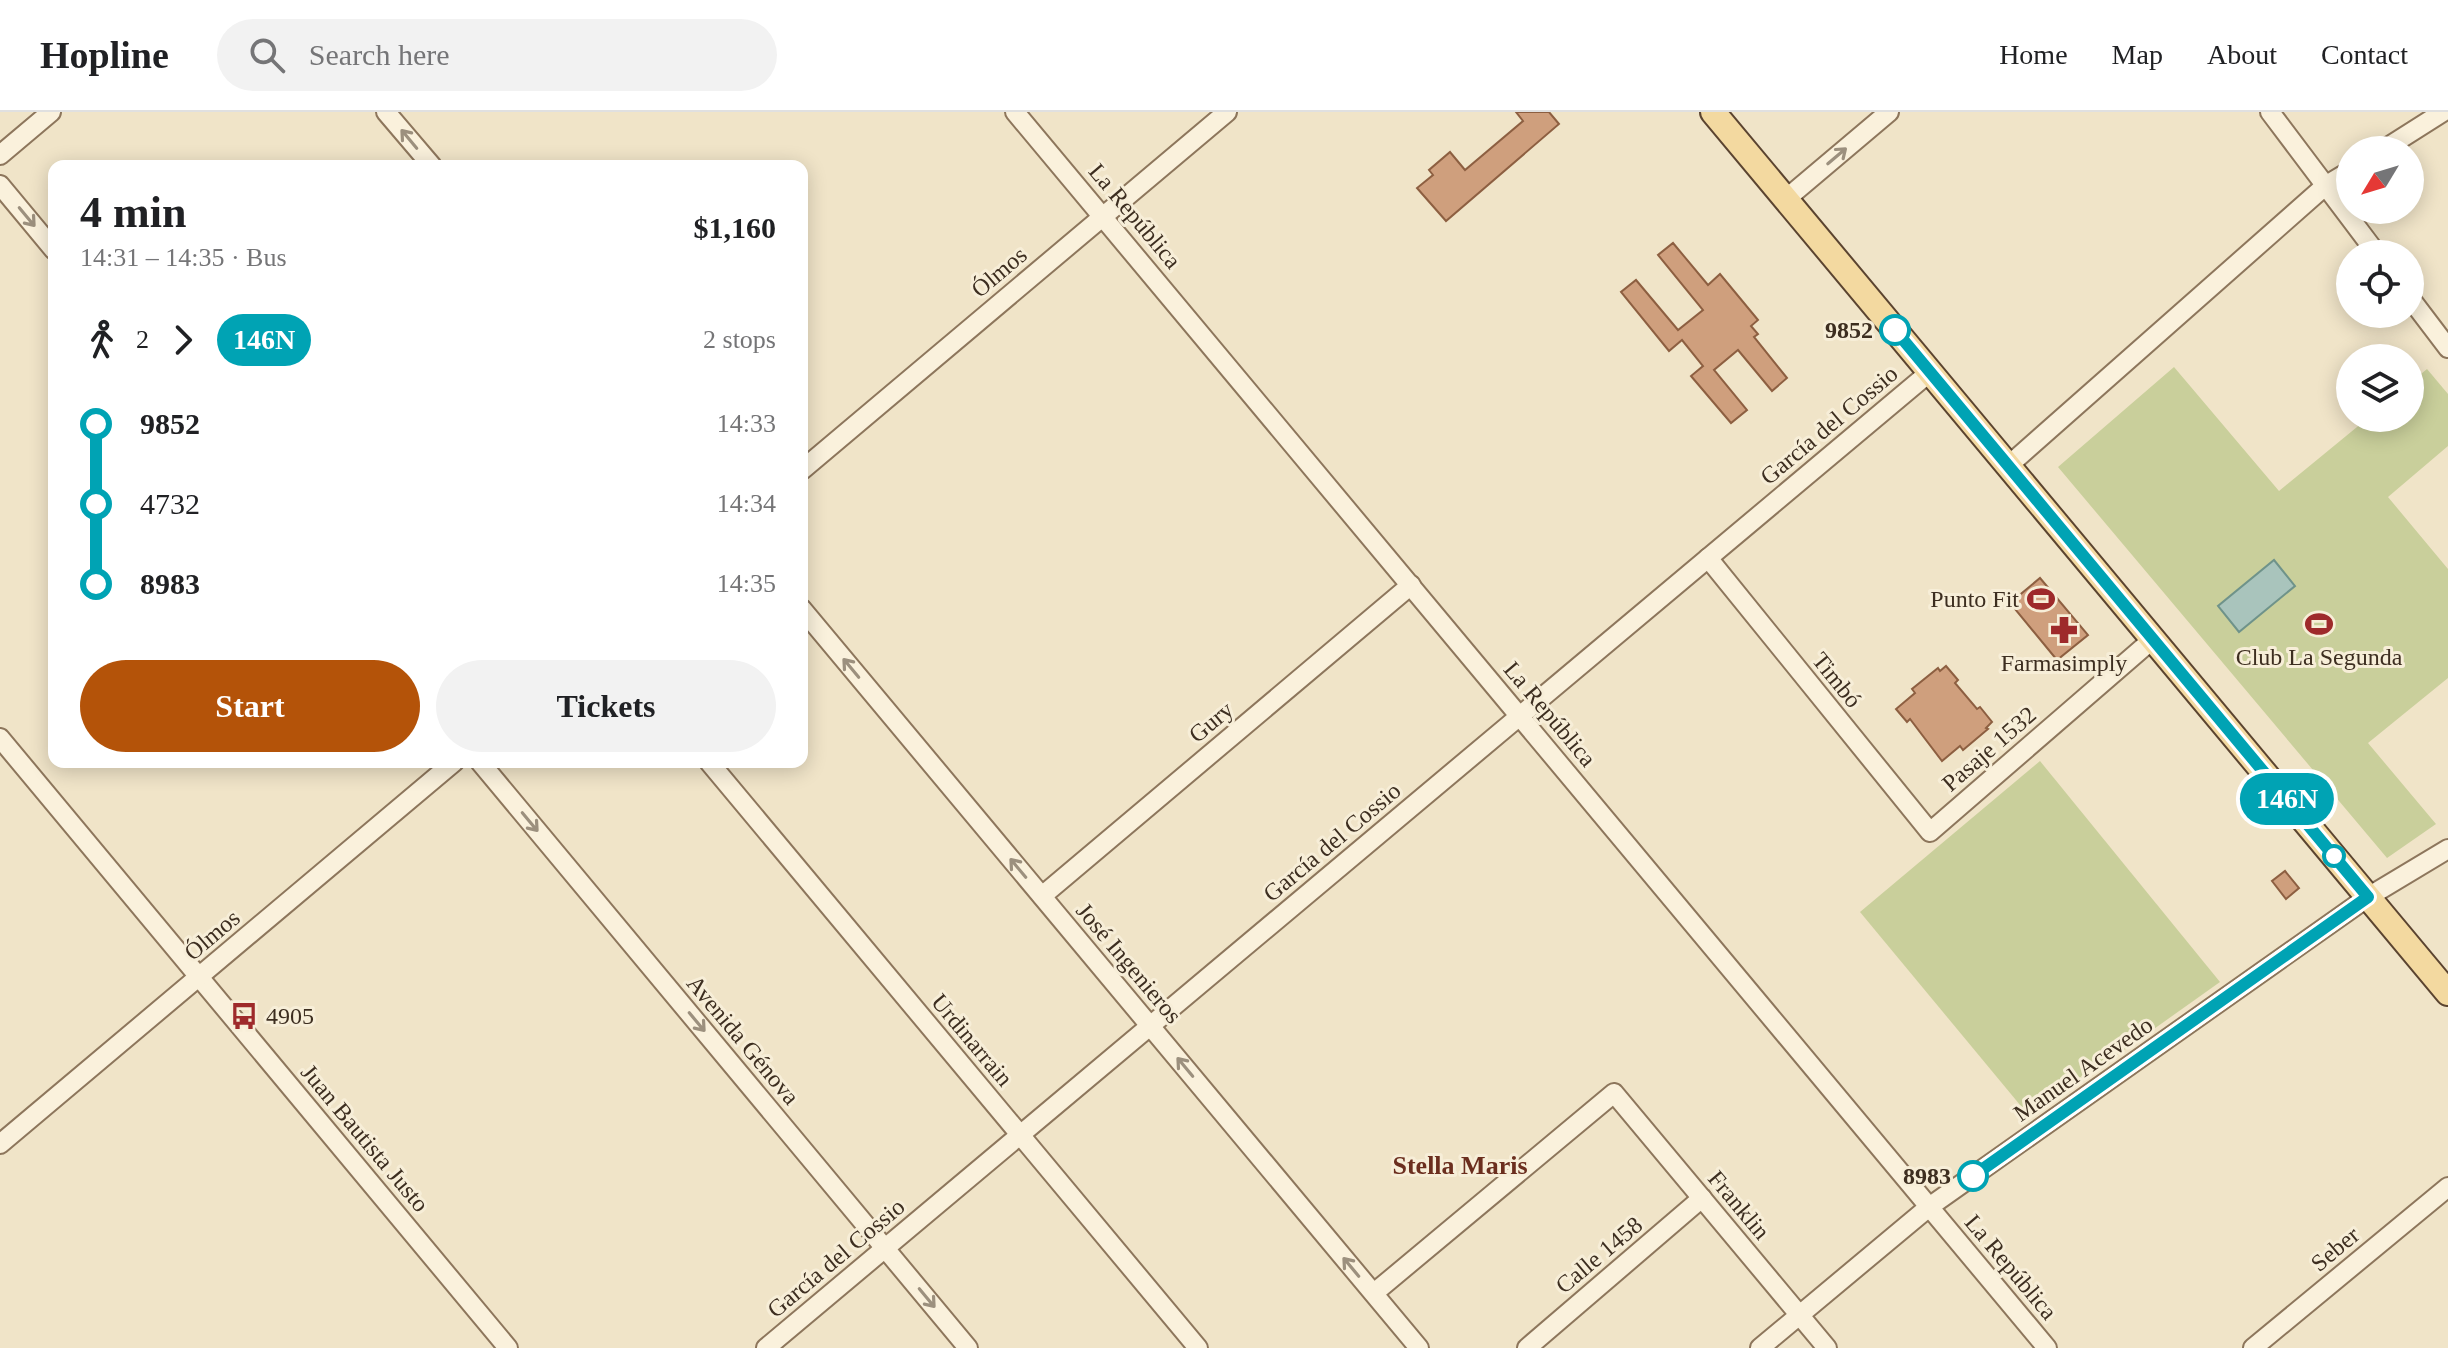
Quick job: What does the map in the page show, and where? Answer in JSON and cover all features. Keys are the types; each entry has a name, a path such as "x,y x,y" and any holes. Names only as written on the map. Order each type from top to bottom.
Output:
{"main road":[{"path":"1713,112 2448,993"}],"street":[{"path":"0,155 51,112"},
{"path":"386,112 427,160"},
{"name":"La República","path":"1015,112 2047,1348"},
{"name":"Ólmos","path":"808,465 1227,112"},
{"path":"1786,199 1889,112"},
{"path":"2270,112 2366,240"},
{"path":"2405,136 2443,112"},
{"path":"2008,466 2336,179"},
{"path":"0,185 48,243"},
{"path":"2424,316 2448,348"},
{"name":"García del Cossio","path":"766,1348 1930,372"},
{"name":"Timbó","path":"1708,558 1930,832"},
{"name":"Gury","path":"1042,896 1411,585"},
{"name":"José Ingenieros","path":"808,616 1419,1348"},
{"name":"Pasaje 1532","path":"1930,832 2153,639"},
{"name":"Juan Bautista Justo","path":"0,738 508,1348"},
{"name":"Ólmos","path":"0,1144 447,768"},
{"name":"Avenida Génova","path":"485,768 968,1348"},
{"name":"Urdinarrain","path":"714,768 1198,1348"},
{"name":"Manuel Acevedo","path":"1760,1348 1929,1207 2368,897 2448,849"},
{"name":"Franklin","path":"1374,1293 1614,1093 1827,1348"},
{"name":"Seber","path":"2253,1348 2448,1187"},
{"name":"Calle 1458","path":"1527,1348 1702,1198"}],"green space":[{"name":"Club La Segunda","path":"2174,367 2279,491 2351,432 2424,432 2424,371 2427,369 2448,394 2448,446 2388,497 2448,569 2448,678 2368,743 2436,824 2387,858 2058,467"},
{"path":"2040,761 2220,982 2030,1117 1860,912"}],"water":[{"path":"2274,560 2295,586 2239,632 2218,606"}],"building":[{"path":"1516,112 1549,112 1559,124 1446,221 1417,188 1433,175 1429,170 1450,152 1465,170 1523,121"},
{"path":"1673,243 1708,285 1720,274 1758,320 1751,326 1758,334 1754,337 1787,378 1772,391 1738,350 1714,370 1747,410 1731,423 1691,376 1703,366 1682,340 1669,351 1621,292 1636,280 1678,330 1703,310 1658,255"},
{"path":"2040,578 2088,635 2057,660 2010,603"},
{"path":"1946,666 1958,680 1955,683 1992,722 1963,750 1960,746 1942,761 1910,719 1907,722 1896,709 1915,693 1912,689 1938,668 1940,671"},
{"path":"2285,871 2299,888 2286,899 2272,881"}],"bus line":[{"name":"146N","path":"1895,330 2368,897 1973,1176"}],"place":[{"name":"9852","path":"1895,330"},
{"name":"Punto Fit","path":"2041,599"},
{"name":"Club La Segunda","path":"2319,624"},
{"name":"Farmasimply","path":"2064,630"},
{"name":"4905","path":"244,1016"},
{"name":"8983","path":"1973,1176"}],"district":[{"name":"Stella Maris","path":"1460,1165"}]}
